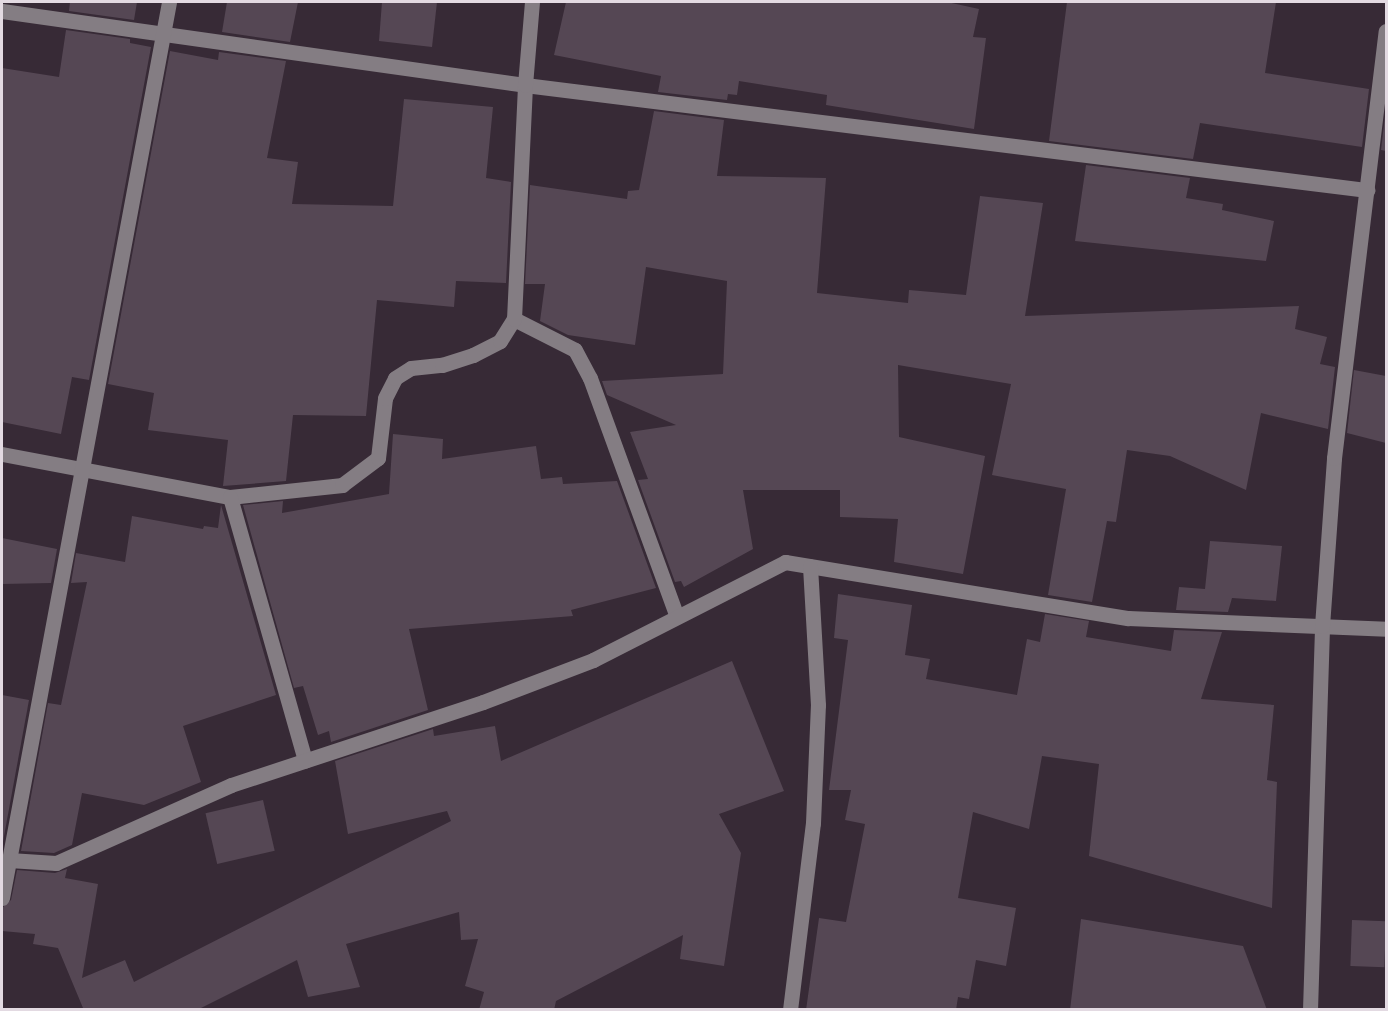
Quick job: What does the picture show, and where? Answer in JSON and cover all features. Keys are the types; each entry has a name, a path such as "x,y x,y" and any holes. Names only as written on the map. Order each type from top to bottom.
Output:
{"street":[{"path":"2,898 169,2"},
{"path":"2,454 231,497 342,485 378,458 385,398 395,378 411,368 442,365 473,355 500,341 514,318 525,85 532,2"},
{"path":"2,10 525,85 1367,190"},
{"path":"1310,1010 1322,626 1334,458 1367,190 1383,84 1386,31"},
{"path":"514,318 575,350 590,378 677,618"},
{"path":"231,497 305,761"},
{"path":"9,860 56,863 231,785 593,660 785,562 1128,618 1386,629"},
{"path":"790,1010 813,823 818,705 810,566"}],"building":[{"path":"70,2 137,2 134,20 69,11"},
{"path":"227,2 298,2 290,42 222,32"},
{"path":"382,2 437,2 432,47 379,41"},
{"path":"566,2 947,2 979,9 973,37 986,38 974,129 826,105 827,95 739,81 737,95 728,94 727,100 658,92 661,76 554,55"},
{"path":"1067,2 1276,2 1265,73 1369,89 1362,147 1200,123 1193,159 1049,141"},
{"path":"66,30 130,39 130,43 151,47 89,380 72,377 61,434 2,422 2,68 59,77"},
{"path":"170,51 218,60 219,52 286,61 267,158 298,162 292,204 393,206 404,99 493,107 486,178 511,182 506,283 456,281 454,307 377,300 366,416 293,415 286,481 223,486 228,440 148,430 154,393 108,384"},
{"path":"1386,108 1386,151 1381,150"},
{"path":"654,111 724,120 717,176 826,178 817,293 908,303 909,290 966,295 980,196 1043,203 1025,316 1299,306 1295,329 1327,337 1320,364 1335,367 1328,429 1261,413 1246,490 1170,456 1127,450 1116,522 1107,521 1092,602 1048,595 1066,489 992,475 1011,384 898,365 899,437 985,456 963,574 894,562 898,519 840,517 840,490 743,490 753,549 684,587 681,581 675,582 638,480 648,479 630,432 676,425 607,395 602,381 723,374 727,281 646,267 635,345 568,335 540,321 545,284 525,284 530,185 627,199 628,191 639,190"},
{"path":"1086,165 1190,178 1186,198 1223,204 1222,210 1274,221 1266,261 1075,241"},
{"path":"1354,370 1386,376 1386,443 1347,433"},
{"path":"393,434 443,439 442,459 536,446 541,479 562,477 563,484 617,481 656,588 571,610 573,616 409,629 428,710 331,742 329,731 318,735 303,686 294,688 243,505 283,501 282,513 389,494"},
{"path":"221,505 276,695 183,726 201,782 144,805 82,793 72,845 54,853 21,851 48,703 61,705 87,582 71,583 76,553 125,562 132,516 203,529 204,526 218,528"},
{"path":"2,538 57,549 51,583 2,584"},
{"path":"1210,541 1282,546 1276,601 1232,598 1228,612 1176,610 1179,587 1205,589"},
{"path":"838,594 912,605 905,655 930,659 926,679 1017,695 1027,639 1040,642 1045,614 1089,621 1086,637 1171,651 1174,630 1222,632 1201,699 1274,705 1267,780 1277,782 1272,908 1089,856 1099,764 1042,756 1029,829 973,812 958,898 1016,908 1006,966 976,960 969,999 958,997 956,1010 806,1010 819,918 846,922 865,824 845,820 851,790 829,790 848,640 834,638"},
{"path":"732,661 784,791 719,814 741,853 724,966 680,959 683,935 556,1001 554,1010 479,1010 484,992 465,986 478,939 461,940 459,912 346,944 360,987 308,997 297,960 197,1010 79,1010 83,1008 58,948 33,944 35,934 2,931 2,908 11,900 17,870 55,873 67,869 65,878 98,884 82,978 125,960 134,982 451,821 447,811 348,834 335,761 433,729 434,736 495,726 501,761"},
{"path":"2,695 29,700 2,847"},
{"path":"263,800 275,851 217,864 206,813"},
{"path":"1081,919 1243,946 1267,1010 1070,1010"},
{"path":"1352,920 1386,921 1384,967 1350,966"}]}
